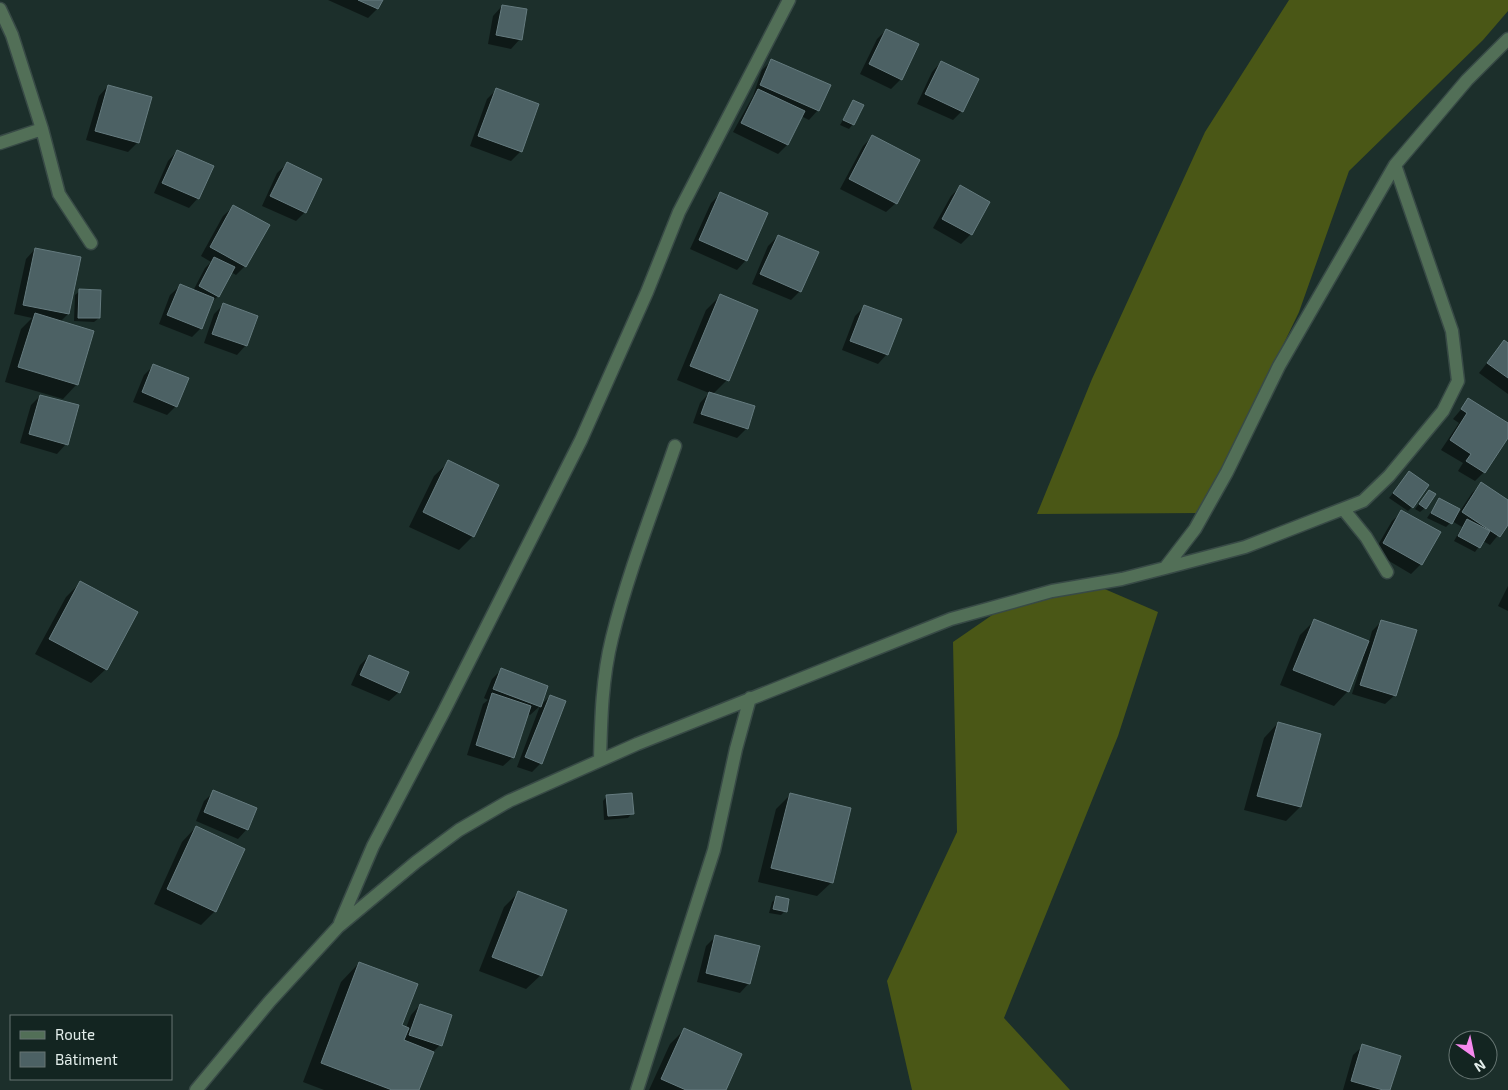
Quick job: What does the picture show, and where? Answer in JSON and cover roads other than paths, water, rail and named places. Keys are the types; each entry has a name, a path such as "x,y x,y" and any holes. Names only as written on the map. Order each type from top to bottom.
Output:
{"street":[{"path":"338,926 373,846 457,687 572,458 646,292 678,212 789,0"},
{"path":"0,9 12,34 42,129 59,194 91,243"},
{"path":"1166,568 1195,529 1227,472 1279,366 1395,165 1467,80 1508,39"},
{"path":"0,142 42,129"},
{"path":"196,1090 270,1001 338,926 416,862 459,830 509,801 600,760 750,698 951,619 1052,591 1122,579 1245,547 1363,501 1389,476 1443,411 1458,381 1452,331 1395,165"},
{"path":"600,760 601,711 612,640 625,594 674,446"},
{"path":"1344,510 1366,537 1387,572"},
{"path":"637,1090 714,850 750,698"}]}
